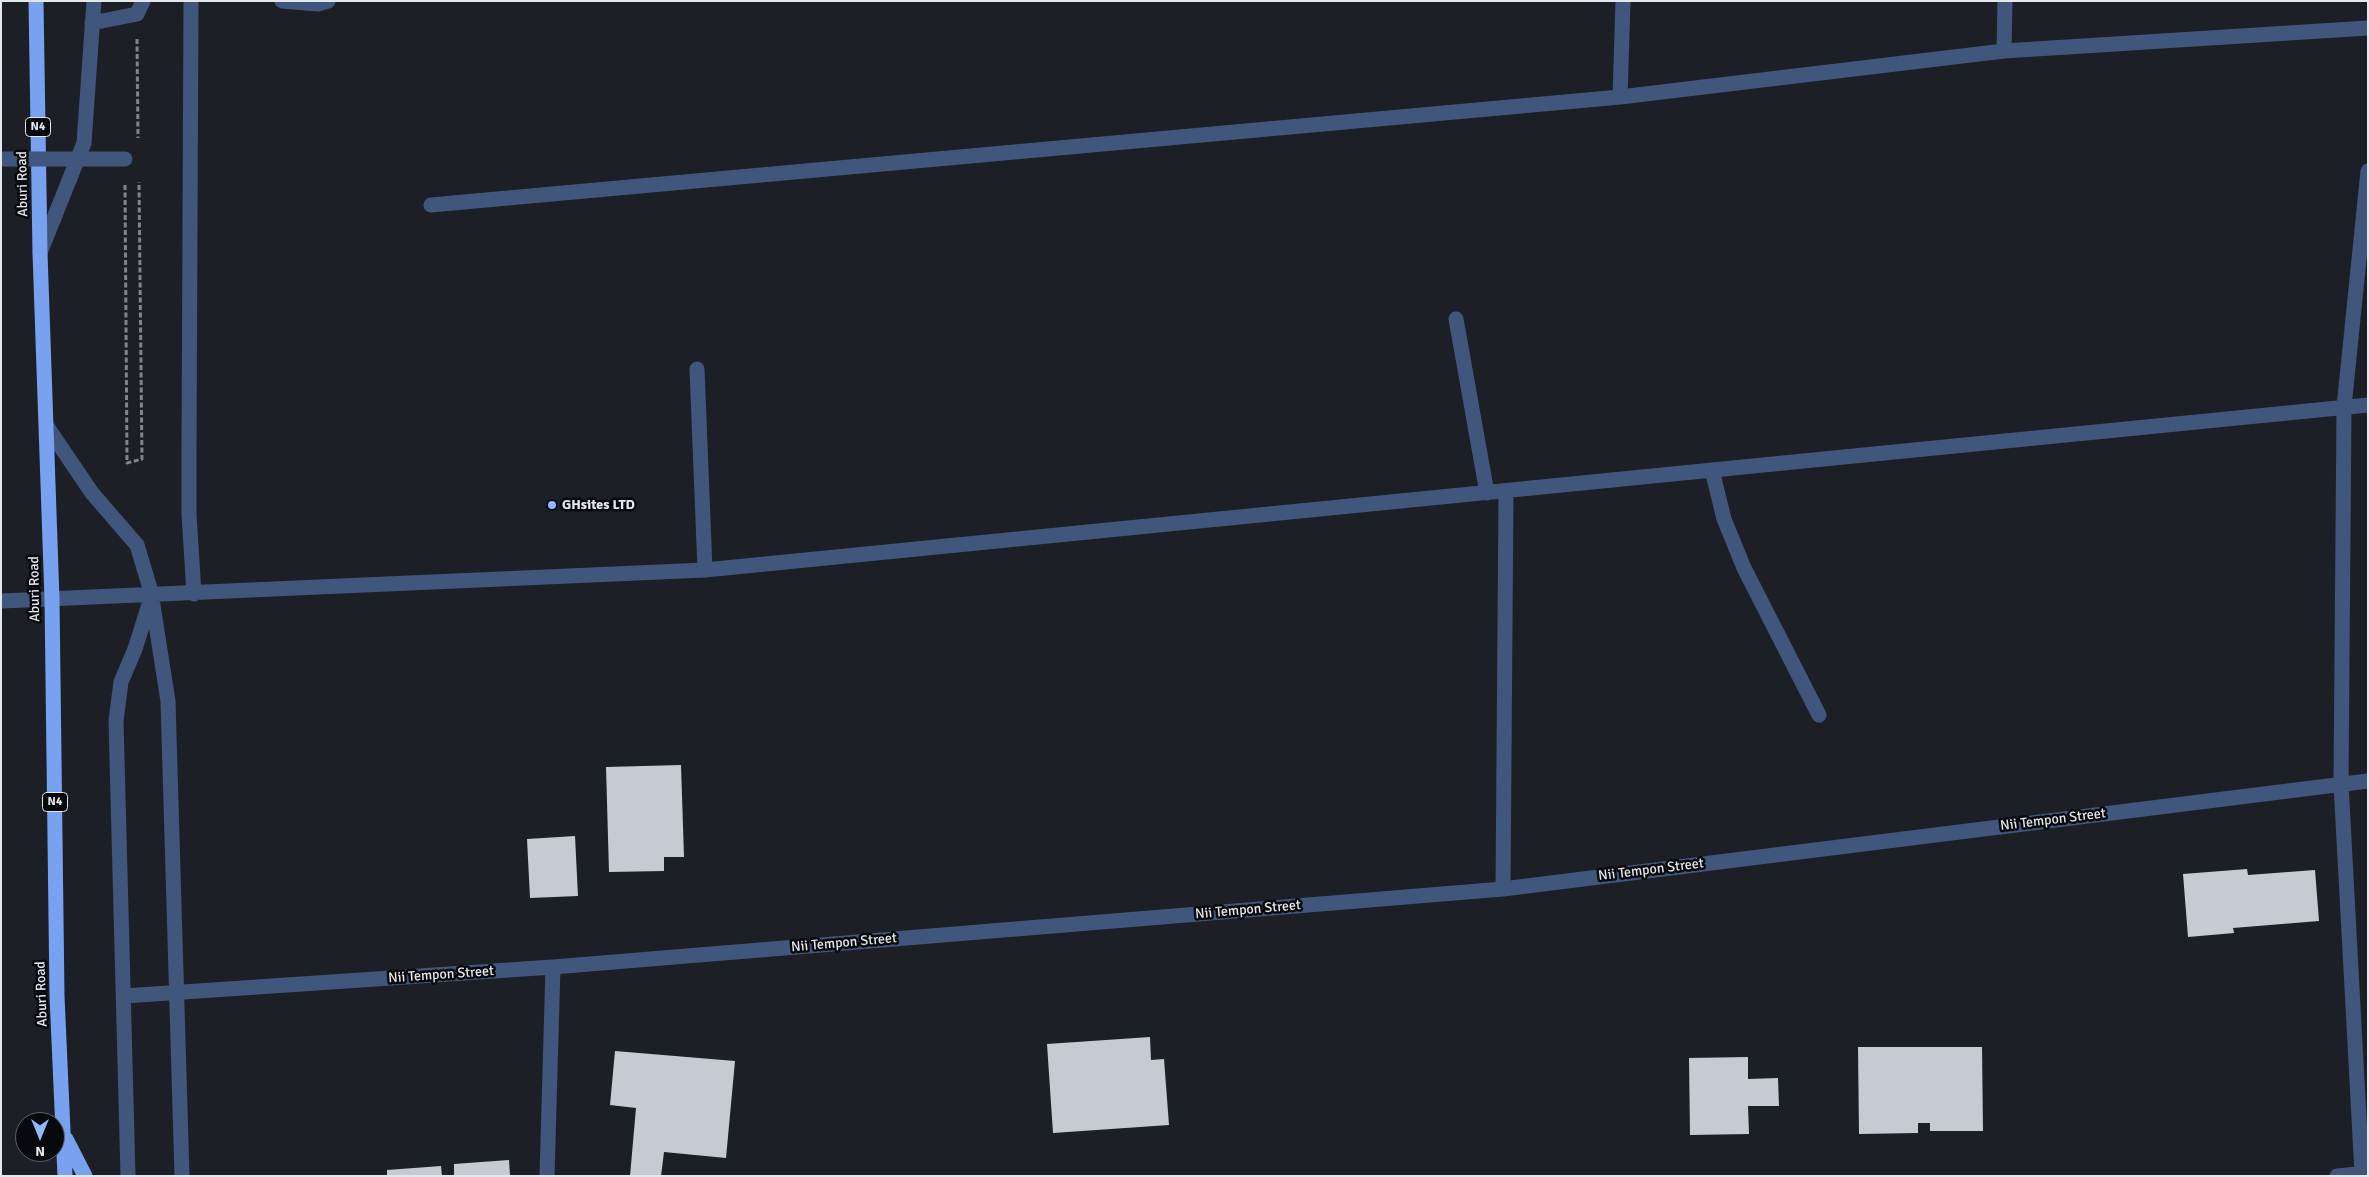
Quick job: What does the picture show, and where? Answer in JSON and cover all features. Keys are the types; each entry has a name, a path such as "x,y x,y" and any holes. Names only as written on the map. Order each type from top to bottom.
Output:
{"highway":[{"name":"Aburi Road","path":"36,1 40,253 48,428 52,600 57,996 63,1112"},
{"path":"65,1138 85,1176"},
{"name":"Aburi Road","path":"65,1162 65,1176"}],"street":[{"path":"40,253 84,143 94,1"},
{"path":"191,1 189,514 194,594"},
{"path":"282,1 318,4 328,1"},
{"path":"1620,97 1622,1"},
{"path":"2004,51 2005,1"},
{"path":"92,23 140,8"},
{"path":"431,205 1620,97 2004,51 2368,28"},
{"path":"1,159 125,159"},
{"path":"2336,1176 2365,1173 2341,784 2344,407 2368,171"},
{"path":"1456,320 1487,493"},
{"path":"697,369 705,570"},
{"path":"1,601 705,570 2368,405"},
{"path":"48,428 92,493 137,545 152,595 168,701 182,1176"},
{"path":"1712,470 1724,519 1744,568 1820,715"},
{"path":"1503,889 1506,491"},
{"path":"128,1176 116,721 120,682 135,649 152,595"},
{"name":"Nii Tempon Street","path":"124,996 554,967 1503,889 2368,780"},
{"path":"547,1176 554,967"}],"path":[{"path":"138,142 140,8"},
{"path":"125,159 126,463 142,459 139,172"}],"building":[{"path":"681,765 684,857 664,857 664,871 609,872 606,767"},
{"path":"575,836 578,896 530,898 527,839"},
{"path":"2247,869 2248,875 2315,870 2319,921 2233,928 2234,933 2188,937 2183,874"},
{"path":"1150,1037 1151,1060 1164,1059 1169,1125 1053,1133 1047,1044"},
{"path":"1858,1047 1982,1047 1983,1131 1930,1131 1930,1123 1918,1123 1918,1133 1859,1134"},
{"path":"615,1051 735,1061 726,1158 664,1152 661,1176 630,1176 636,1108 610,1105"},
{"path":"1748,1057 1748,1079 1778,1078 1779,1106 1748,1106 1749,1134 1690,1135 1689,1058"},
{"path":"509,1160 510,1176 454,1176 454,1164"},
{"path":"441,1166 442,1176 387,1176 387,1170"}],"place":[{"name":"GHsites LTD","path":"552,505"}]}
